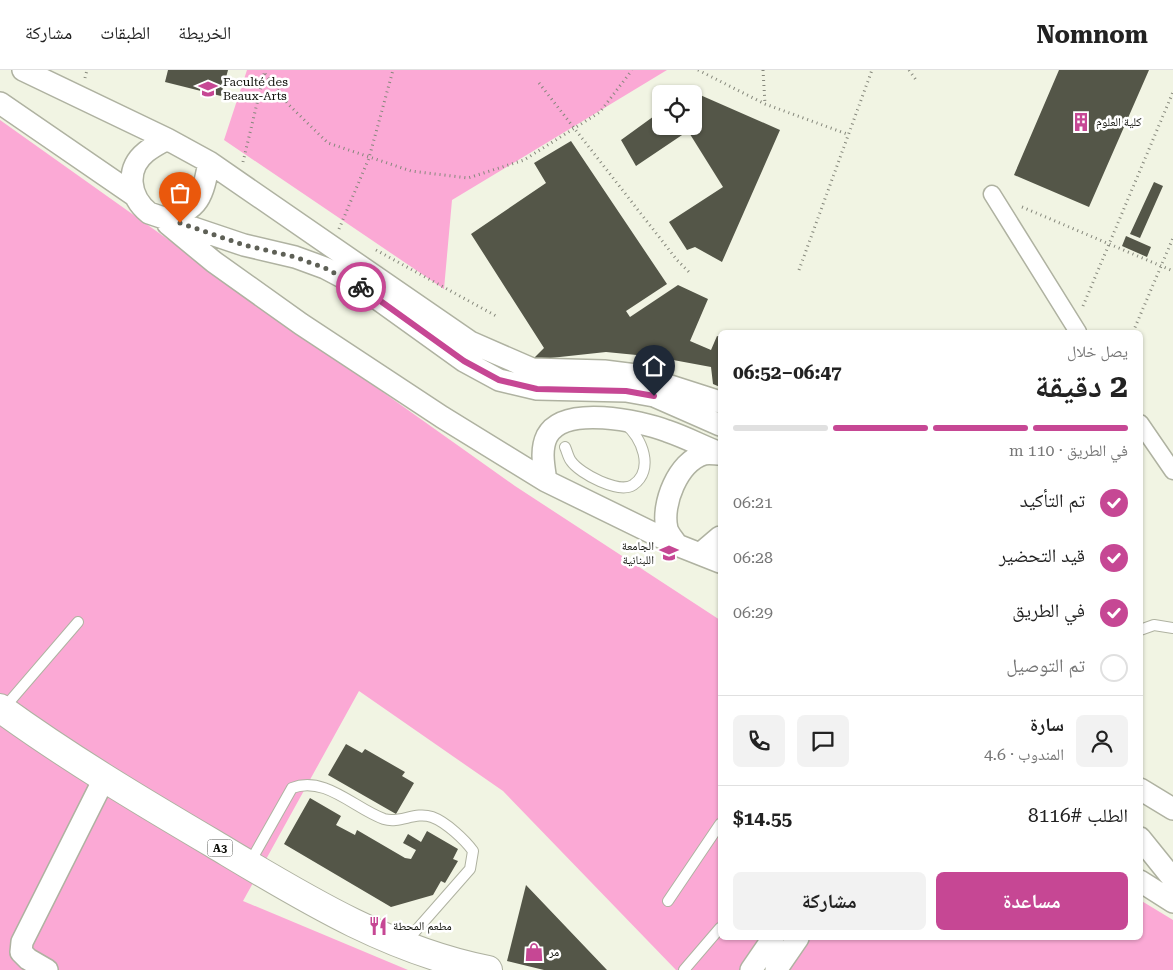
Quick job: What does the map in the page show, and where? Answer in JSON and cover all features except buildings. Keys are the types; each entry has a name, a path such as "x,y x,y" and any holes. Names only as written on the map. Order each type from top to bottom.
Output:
{"highway":[{"name":"A3","path":"1,709 104,779 249,865 352,923 403,946 454,963 488,970"}],"street":[{"path":"23,70 167,139 209,162 470,342 532,369 604,371 636,375 711,399 718,423"},
{"path":"0,103 134,195"},
{"path":"167,139 146,151 135,164 131,179 134,195 140,205 149,213 244,245 295,257 325,268 361,287 464,361 499,380 537,389 626,391 654,396 718,426"},
{"path":"162,217 182,215 197,203 204,186 209,162"},
{"path":"992,194 1076,330"},
{"path":"162,217 214,262 262,297 442,417 546,481 677,545 718,561"},
{"path":"546,481 543,458 544,445 554,428 566,421 579,419 620,419 668,431 718,452"},
{"path":"1143,427 1173,472"},
{"path":"677,545 668,531 666,522 668,498 674,484 683,470 698,458 704,454 718,453"},
{"path":"700,554 710,548 718,538"},
{"path":"47,970 28,959 21,952 22,942 104,779"},
{"path":"1143,791 1173,809"},
{"path":"1143,842 1173,879"},
{"path":"1143,883 1173,902"},
{"path":"751,970 772,940"},
{"path":"776,970 797,940"}],"lane":[{"path":"565,447 570,461 590,476 619,488 634,484 644,469 644,452 633,430 620,419"},
{"path":"1,709 78,622"},
{"path":"1143,629 1154,625 1173,628"},
{"path":"249,865 292,788 303,784 334,792 384,819 397,820 413,815 433,817 464,839 473,851 470,869 403,946"},
{"path":"668,902 718,827"},
{"path":"684,970 718,930"}],"path":[{"path":"339,230 369,158 393,70"},
{"path":"265,72 289,105 328,143 411,171 468,178 524,160 575,126 600,112 632,70"},
{"path":"698,70 765,104 848,134"},
{"path":"763,70 765,104"},
{"path":"798,270 872,70"},
{"path":"909,70 916,80"},
{"path":"242,168 265,72"},
{"path":"539,83 575,126 677,260 691,274"},
{"path":"1076,330 1109,244 1173,92"},
{"path":"992,194 1173,271"},
{"path":"1134,330 1173,238"}],"shaded area":[{"path":"247,70 667,70 452,200 444,289 224,140"},
{"path":"0,120 515,486 718,619 718,940 1143,940 1143,902 1173,920 1173,970 676,970 503,791 359,691 243,901 408,970 0,970"}],"way so far":[{"path":"180,223 244,245 295,257 325,268 361,287"}],"place":[{"name":"Faculté des Beaux-Arts","path":"208,89"},
{"name":"كلية العلوم","path":"1081,122"},
{"name":"الجامعة اللبنانية","path":"669,553"},
{"name":"مطعم المحطة","path":"378,926"},
{"name":"مر","path":"534,952"}],"route":[{"path":"361,287 464,361 499,380 537,389 600,389 654,396"}]}
